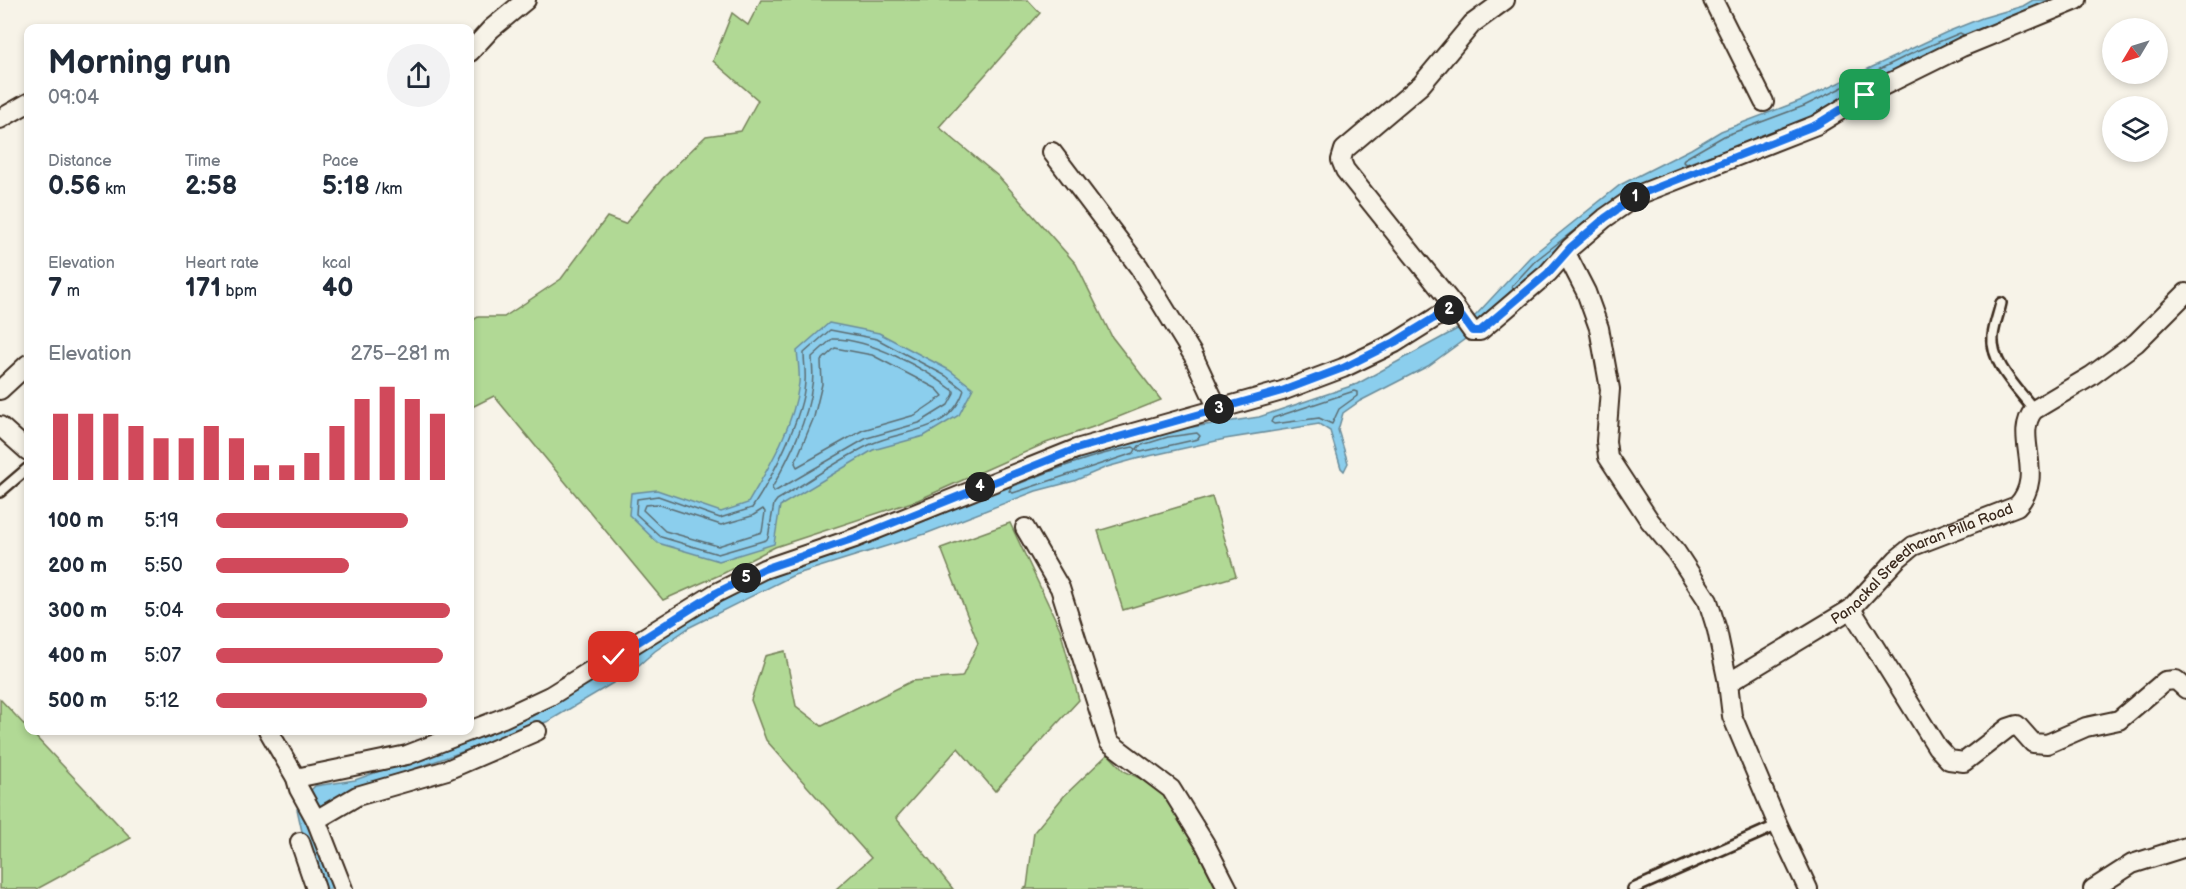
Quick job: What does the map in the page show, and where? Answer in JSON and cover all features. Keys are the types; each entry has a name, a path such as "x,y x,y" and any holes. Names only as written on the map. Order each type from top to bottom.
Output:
{"street":[{"path":"474,48 491,29 526,0"},
{"path":"1505,0 1472,24 1421,85 1344,150 1341,160 1345,170 1463,318 1480,331 1548,273 1566,253 1605,218 1638,195 1816,125 1865,95 1962,47 2077,0"},
{"path":"1713,0 1764,102"},
{"path":"0,119 24,105"},
{"path":"1052,152 1139,267 1193,355 1218,409"},
{"path":"1566,253 1586,292 1599,328 1610,389 1606,441 1608,457 1650,521 1676,552 1708,601 1717,630 1732,716 1808,889"},
{"path":"2034,410 2091,376 2136,343 2186,293"},
{"path":"474,728 550,696 716,593 764,569 855,538 1076,449 1282,391 1343,368 1395,342 1463,318"},
{"path":"0,390 24,368"},
{"name":"Panackal Sreedharan Pilla Road","path":"1728,683 1851,609 1897,559 1913,546 2013,508 2020,503 2031,471 2026,422 2034,410"},
{"path":"0,426 24,447"},
{"path":"1025,528 1059,588 1075,631 1109,742 1171,789 1205,844 1228,889"},
{"path":"1851,609 1937,747 1949,760 1964,762 2008,728 2017,725 2033,743 2047,744 2086,727 2119,720 2165,681 2176,680 2186,689"},
{"path":"314,815 357,796 447,770 537,731"},
{"path":"271,735 314,815 343,889"},
{"path":"297,783 407,755 458,735"},
{"path":"300,842 316,889"},
{"path":"2093,889 2132,864 2186,847"}],"lane":[{"path":"2001,303 1993,336 1994,349 2005,371 2034,410"},
{"path":"0,492 24,471"},
{"path":"1633,889 1778,825"}],"green space":[{"path":"761,0 1028,0 1040,13 939,127 999,177 1076,264 1112,337 1161,400 1046,443 918,500 775,547 663,600 494,396 474,406 474,320 478,317 504,317 561,279 607,217 625,224 662,179 706,136 741,131 758,100 713,61 732,13 748,25"},
{"path":"1212,497 1236,576 1123,610 1098,531"},
{"path":"1010,523 1060,629 1079,700 995,791 958,748 896,818 953,889 836,889 871,858 766,740 751,700 765,656 785,651 796,706 822,726 912,681 962,677 978,643 941,548"},
{"path":"0,699 24,724 24,735 34,735 131,838 37,889 0,889"},
{"path":"1108,754 1124,771 1158,787 1188,829 1216,889 1023,889 1027,887 1034,832 1064,796"}],"water":[{"path":"2033,0 2059,0 1831,113 1647,187 1472,334 1428,366 1360,401 1343,413 1338,430 1348,463 1344,471 1341,468 1330,431 1319,424 1225,439 1107,467 1074,481 1036,491 925,534 794,575 690,627 655,651 630,673 549,721 340,795 327,803 315,818 334,889 321,889 305,845 297,809 302,799 315,786 355,780 531,717 707,605 751,582 1053,464 1166,431 1259,417 1357,384 1459,328 1476,315 1530,257 1620,185 1721,131 1802,100 1947,32 1982,18 2023,6"},
{"path":"829,323 879,333 949,370 973,388 959,415 924,436 873,450 780,506 774,544 719,561 658,543 629,515 631,493 657,490 721,512 748,503 780,446 792,415 799,383 797,351"}],"route":[{"path":"614,657 716,593 764,569 855,538 1076,449 1282,391 1343,368 1395,342 1454,306 1472,331 1480,331 1548,273 1571,247 1605,218 1638,195 1816,125 1865,95"}]}
